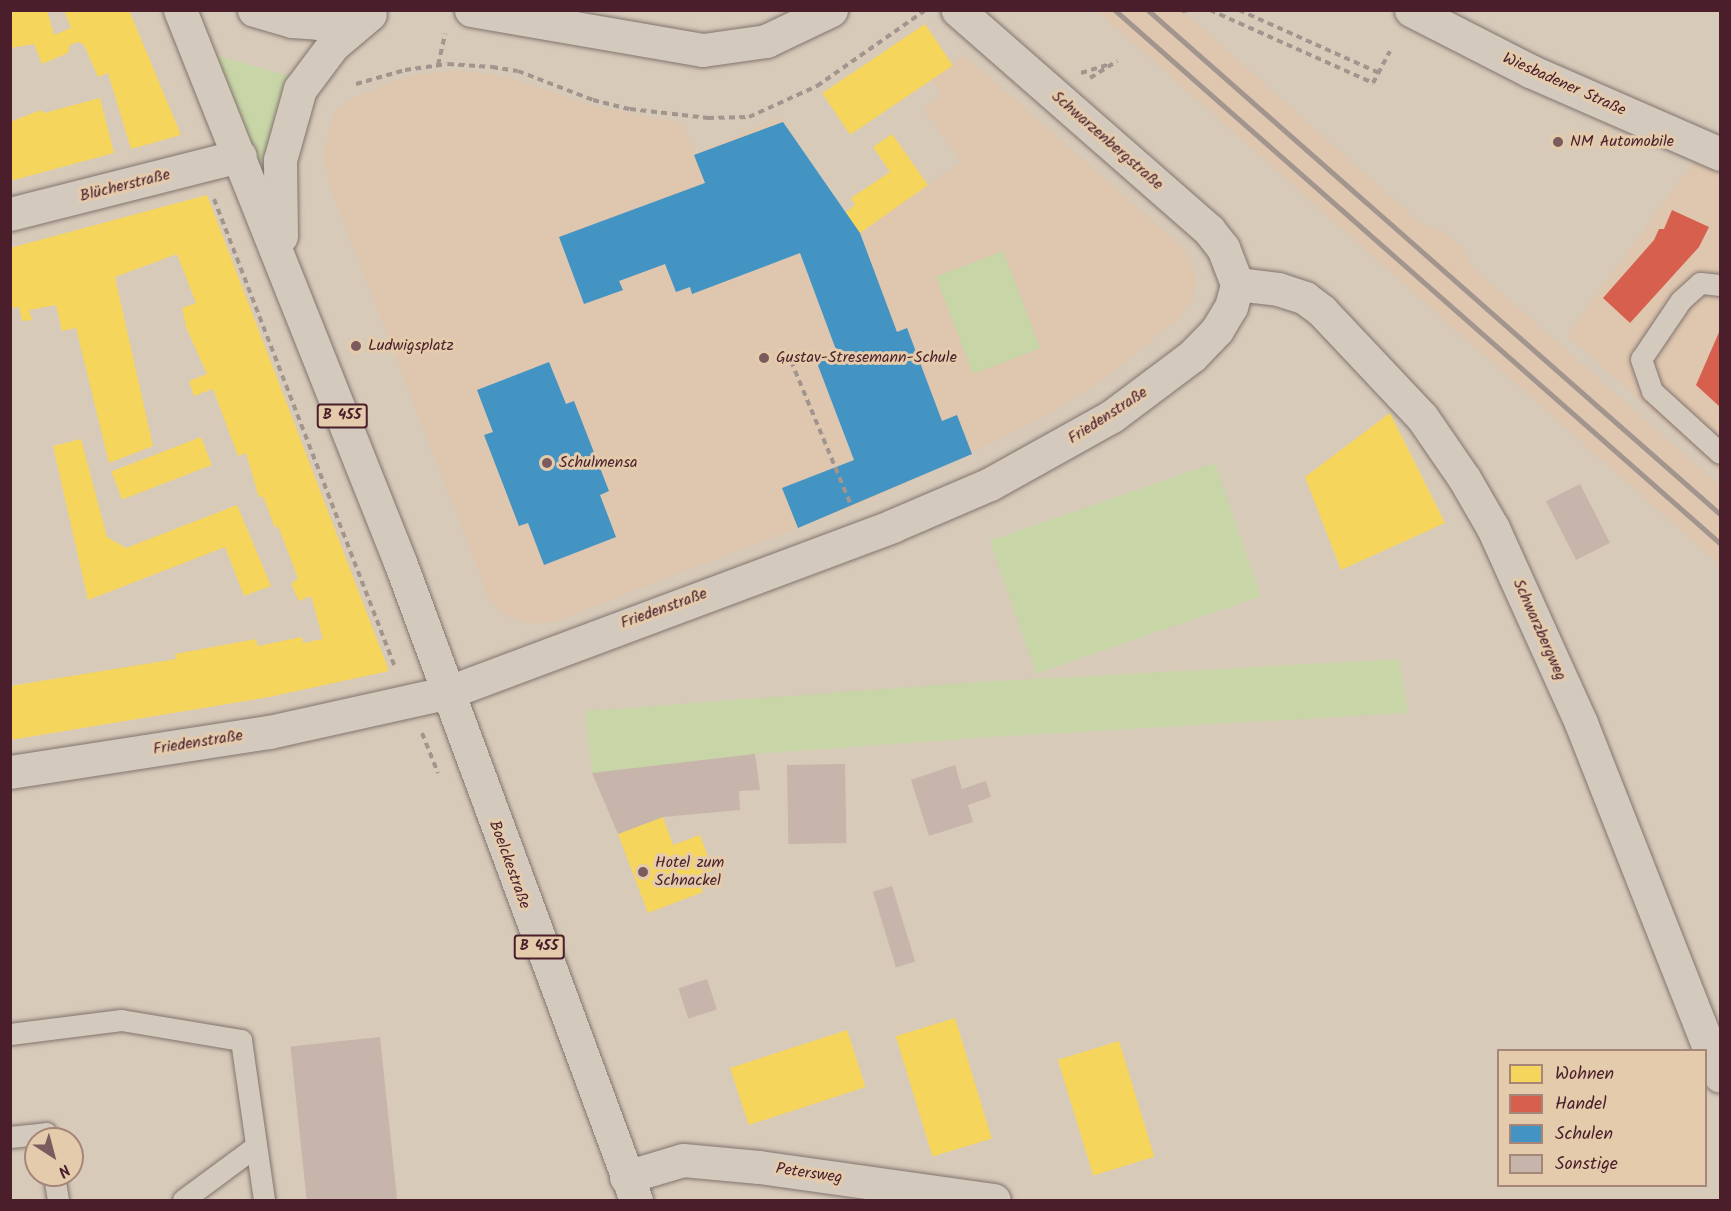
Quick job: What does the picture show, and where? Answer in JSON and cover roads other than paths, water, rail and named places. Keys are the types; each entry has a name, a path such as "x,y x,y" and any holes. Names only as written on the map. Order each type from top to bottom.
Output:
{"street":[{"name":"B 455","path":"180,10 284,271"},
{"name":"B 455","path":"254,10 318,23 377,12"},
{"path":"563,10 606,35"},
{"path":"459,17 536,19 665,47 731,49 775,38 831,10"},
{"name":"Schwarzenbergstraße","path":"958,10 1209,230 1223,248 1237,284"},
{"name":"Wiesbadener Straße","path":"1411,10 1530,71 1720,154"},
{"name":"B 455","path":"284,271 278,186 291,113 311,72 333,45 377,12"},
{"name":"Blücherstraße","path":"10,214 240,156"},
{"name":"Boelckestraße","path":"284,271 400,562 449,692 497,832 631,1189"},
{"name":"Friedenstraße","path":"10,772 269,732 449,692 892,526 990,484 1112,416 1176,369 1217,330 1231,307 1237,284"},
{"name":"Schwarzbergweg","path":"1237,284 1278,289 1305,298 1322,311 1422,417 1464,478 1493,528 1581,723 1720,1077"},
{"name":"Petersweg","path":"631,1189 683,1160 759,1167 994,1200"}],"lane":[{"path":"1720,285 1700,284 1681,300 1641,359 1652,391 1720,453"},
{"path":"10,1034 122,1020 241,1040 264,1200"},
{"path":"183,1200 256,1146"}],"railway":[{"path":"1115,10 1720,543"},
{"path":"1148,10 1720,514"}],"place":[{"name":"NM Automobile","path":"1558,142"},
{"name":"Ludwigsplatz","path":"356,346"},
{"name":"Gustav-Stresemann-Schule","path":"764,358"},
{"name":"Schulmensa","path":"547,463"},
{"name":"Hotel zum Schnackel","path":"643,872"}]}
